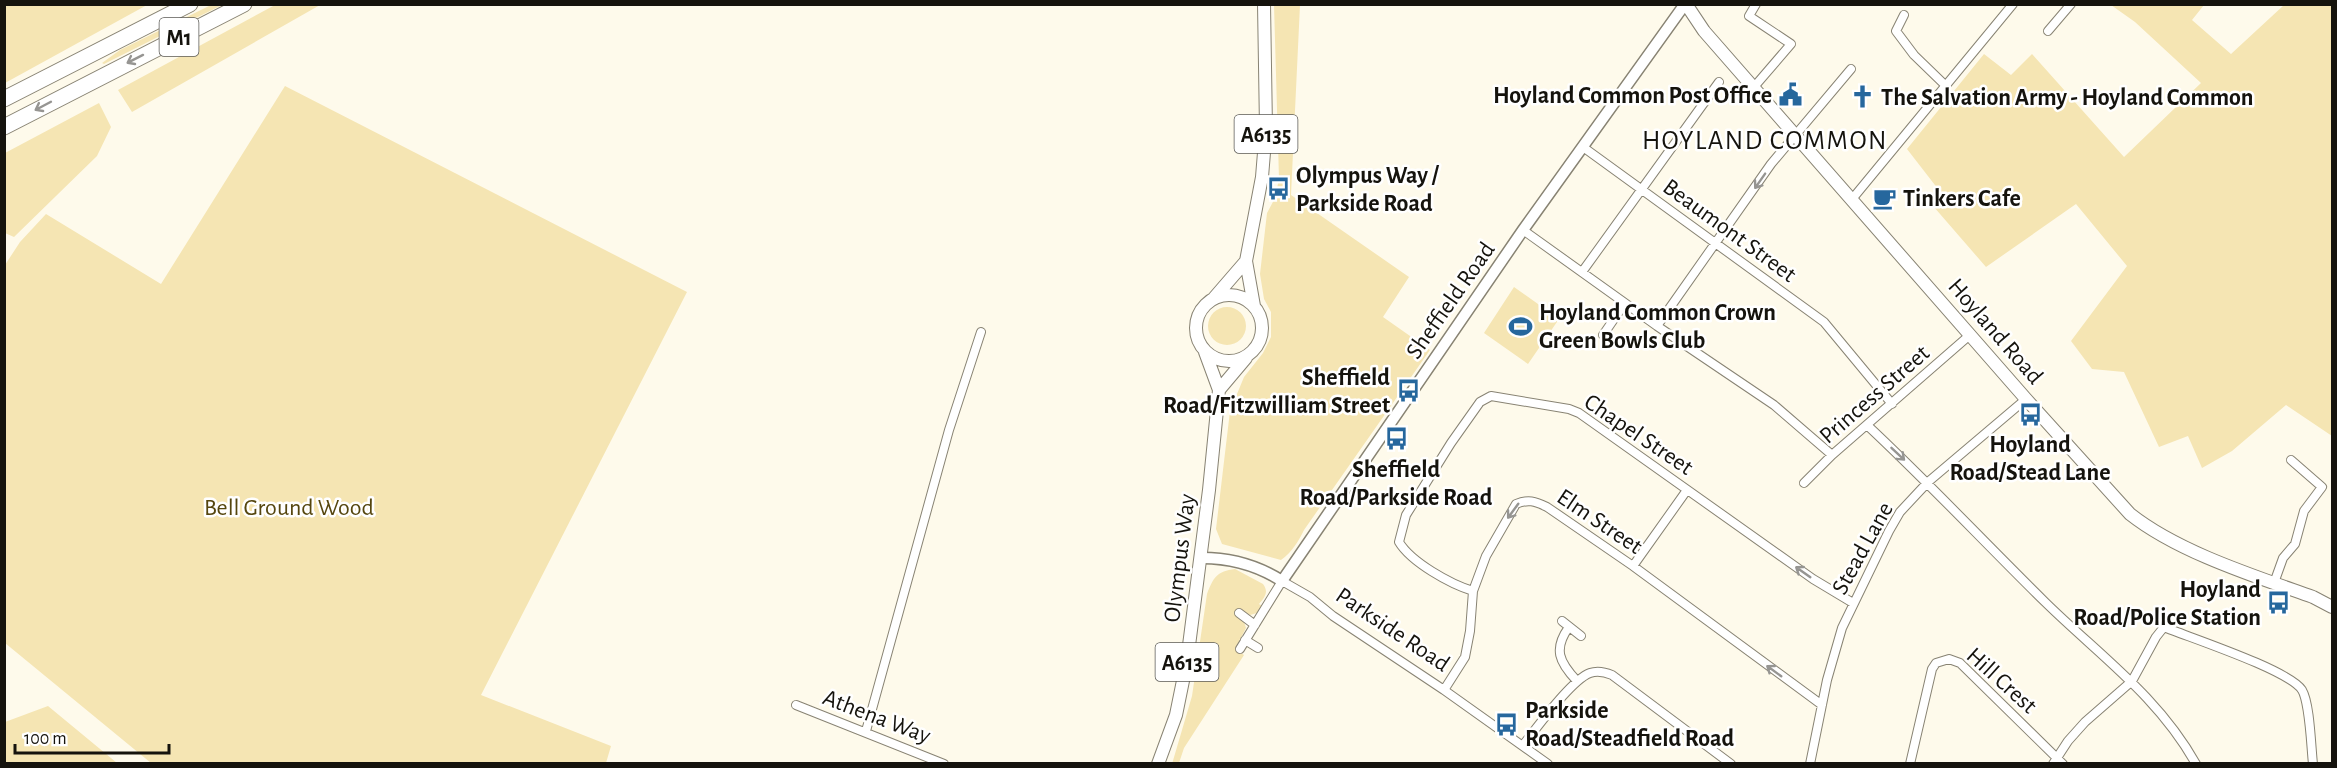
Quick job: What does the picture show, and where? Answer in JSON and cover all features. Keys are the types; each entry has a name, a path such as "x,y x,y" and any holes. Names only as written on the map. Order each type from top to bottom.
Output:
{"highway":[{"name":"M1","path":"4,99 190,4"},
{"name":"M1","path":"4,127 82,85 244,4"}],"main road":[{"name":"A6135","path":"1219,390 1255,349 1262,327 1260,316 1254,306 1246,261 1262,177 1266,128 1264,4"},
{"name":"Hoyland Road","path":"1686,4 1704,31 1853,198 2100,483 2130,514 2148,529 2188,548 2313,597 2332,607"},
{"name":"Olympus Way","path":"1158,764 1176,715 1187,661 1202,558 1219,390 1205,352 1199,343 1196,322 1199,313 1246,261"},
{"path":"1214,298 1235,295 1254,306"},
{"path":"1205,352 1224,362 1246,357"}],"street":[{"name":"Sheffield Road","path":"1240,649 1282,581 1523,230 1686,4"},
{"path":"1754,87 1791,44 1749,16 1756,4"},
{"path":"1853,198 2013,4"},
{"path":"2048,31 2071,4"},
{"path":"1904,15 1896,31 1914,55 1946,86"},
{"path":"1657,326 1771,165 1851,69"},
{"path":"1582,272 1719,82"},
{"name":"Beaumont Street","path":"1583,147 1824,322 1892,404"},
{"path":"1523,230 1657,326 1774,405 1832,455"},
{"path":"1603,335 1625,303"},
{"path":"866,731 949,430 981,332"},
{"name":"Princess Street","path":"1804,483 1832,455 1971,334"},
{"name":"Chapel Street","path":"1473,591 1462,588 1423,565 1404,550 1399,542 1407,515 1451,443 1480,402 1491,396 1569,409 1579,413 1813,579 1853,603"},
{"name":"Stead Lane","path":"1810,764 1822,705 1842,628 1900,512 1928,482 2026,399"},
{"path":"1868,426 1928,482 2045,602 2132,681 2165,717 2196,764"},
{"path":"2274,583 2283,558 2295,544 2304,511 2322,487 2291,460"},
{"path":"1633,566 1687,490"},
{"name":"Elm Street","path":"1444,690 1465,657 1470,631 1473,591 1486,556 1516,504 1525,500 1547,507 1633,566 1822,705"},
{"name":"Parkside Road","path":"1202,558 1239,561 1266,571 1310,597 1333,616 1444,690 1548,764"},
{"path":"1239,613 1255,625"},
{"path":"1577,681 1568,672 1559,654 1565,624 1581,636"},
{"path":"2058,761 2085,722 2132,681 2159,631 2164,627 2270,669 2292,681 2302,690 2306,700 2313,764"},
{"path":"1245,640 1258,648"},
{"name":"Hill Crest","path":"1910,764 1932,669 1936,663 1949,659 1960,663 2058,761"},
{"path":"1523,745 1577,681 1597,671 1612,675 1731,764"},
{"name":"Athena Way","path":"796,705 944,764"}],"green space":[{"path":"5,4 147,4 147,5 5,83"},
{"path":"213,4 222,5 102,63 120,50"},
{"path":"275,5 320,5 132,112 118,90"},
{"path":"1274,5 1300,5 1291,195 1409,277 1383,317 1430,350 1294,546 1281,560 1222,544 1216,529 1230,411 1244,377 1263,353 1271,337 1271,312 1264,299 1260,274 1267,213 1275,198 1279,179"},
{"path":"2111,5 2204,5 2192,20 2231,54 2284,5 2332,5 2332,436 2286,405 2232,451 2202,468 2188,436 2159,447 2124,372 2092,369 2071,341 2127,266 2076,204 1986,267 1927,199 1938,189 1907,149 1984,54 2011,75 2032,54 2124,157 2201,83 2135,22"},
{"name":"Bell Ground Wood","path":"285,86 687,292 481,695 611,746 606,763 151,763 5,643 5,265 20,242 46,214 161,284"},
{"path":"99,103 111,127 97,156 14,237 5,233 5,153"},
{"name":"Hoyland Common Crown Green Bowls Club","path":"1514,287 1559,319 1528,364 1484,333"},
{"path":"1227,307 1241,312 1246,326 1241,340 1227,345 1213,340 1208,326 1213,312"},
{"path":"1235,569 1263,584 1266,592 1259,604 1262,606 1257,613 1250,615 1239,609 1236,615 1244,622 1246,628 1235,649 1244,655 1184,748 1179,763 1172,764 1192,696 1207,594 1216,576"},
{"path":"48,706 117,763 5,763 5,722"}],"place":[{"name":"Hoyland Common Post Office","path":"1790,95"},
{"name":"The Salvation Army - Hoyland Common","path":"1863,97"},
{"name":"Olympus Way / Parkside Road","path":"1278,189"},
{"name":"Tinkers Cafe","path":"1885,198"},
{"name":"Hoyland Common Crown Green Bowls Club","path":"1521,326"},
{"name":"Sheffield Road/Fitzwilliam Street","path":"1408,391"},
{"name":"Hoyland Road/Stead Lane","path":"2030,414"},
{"name":"Sheffield Road/Parkside Road","path":"1396,439"},
{"name":"Hoyland Road/Police Station","path":"2279,603"},
{"name":"Parkside Road/Steadfield Road","path":"1507,724"}],"district":[{"name":"HOYLAND COMMON","path":"1765,140"}]}
